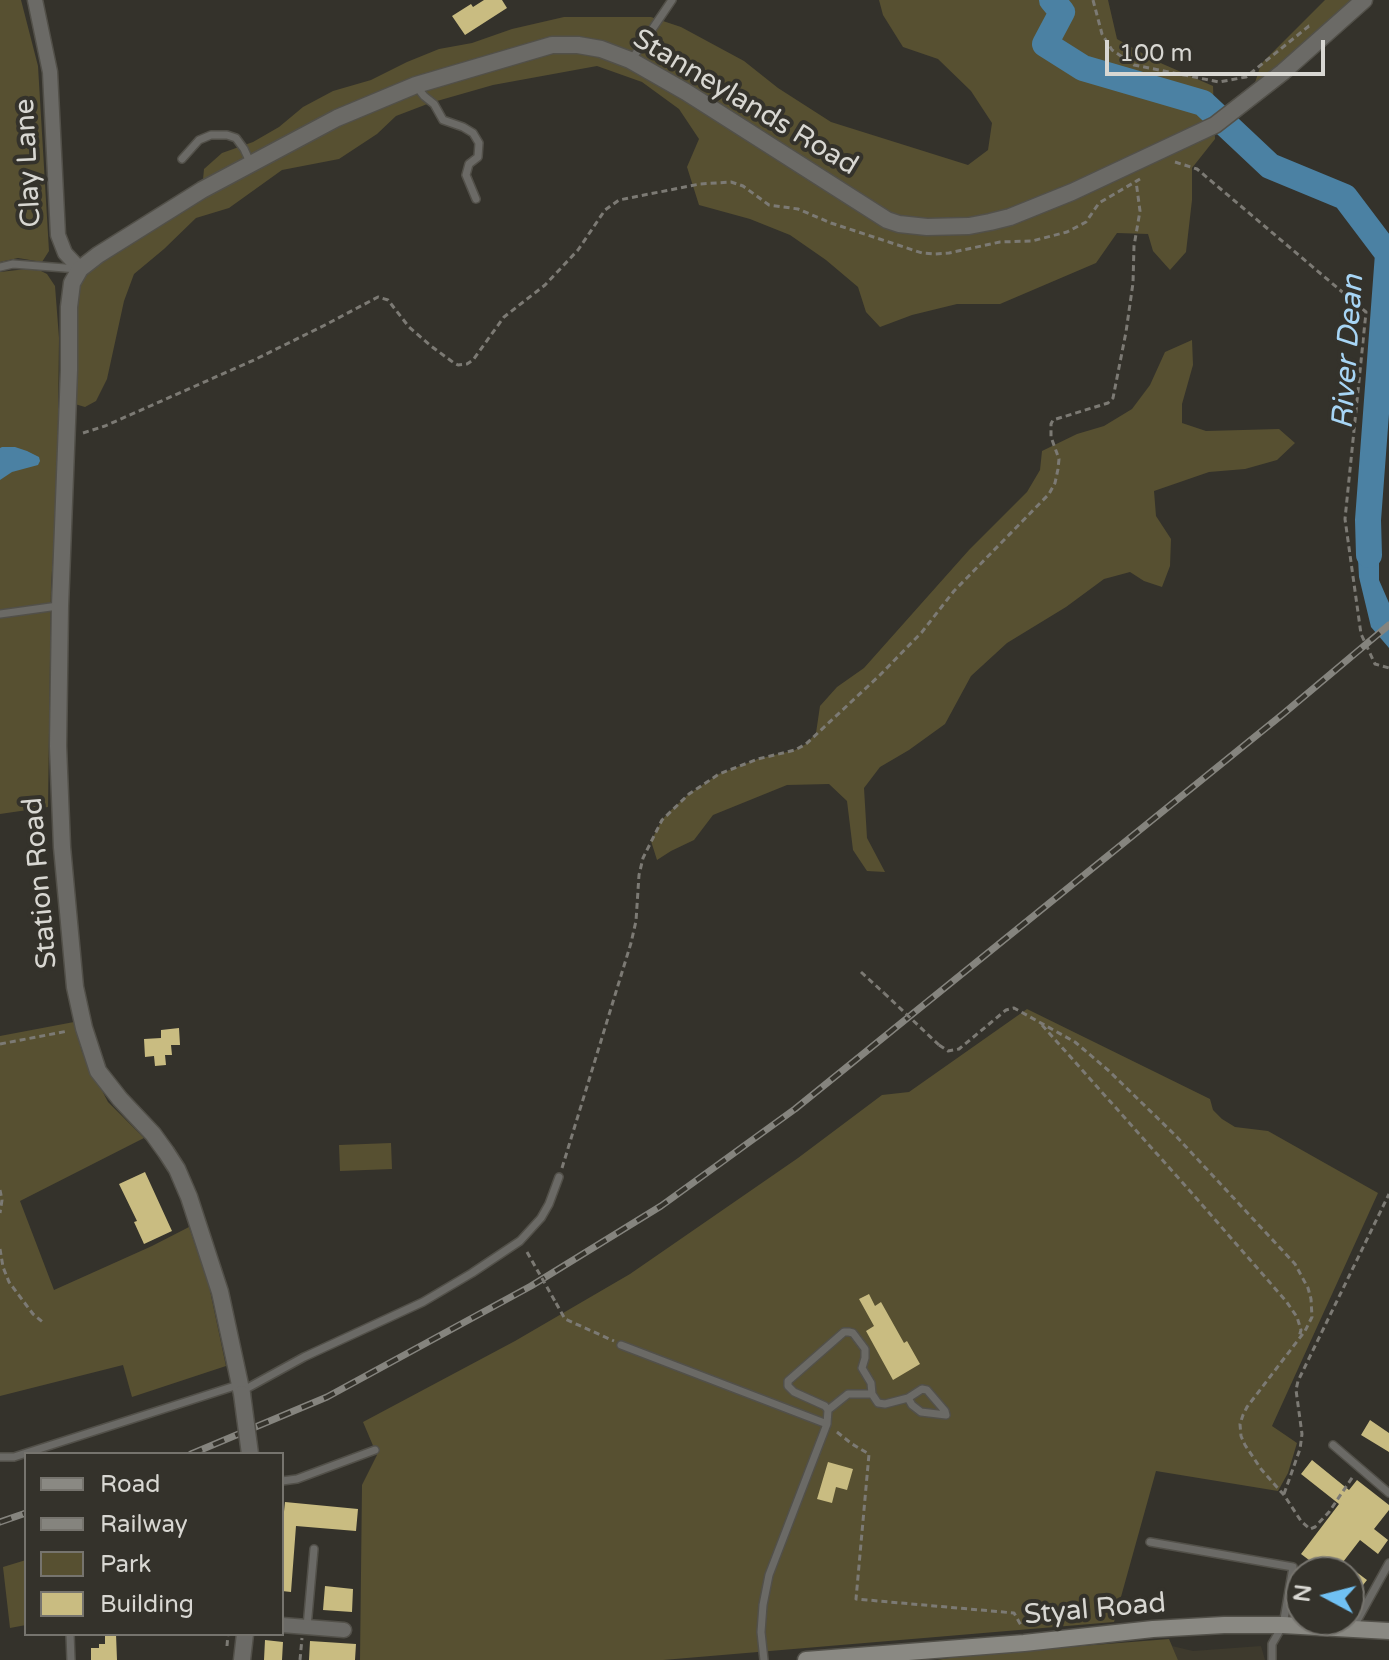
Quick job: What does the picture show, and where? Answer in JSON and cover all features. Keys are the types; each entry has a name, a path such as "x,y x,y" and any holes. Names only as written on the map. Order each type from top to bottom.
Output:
{"main road":[{"name":"Styal Road","path":"806,1660 852,1659 1153,1629 1283,1625"},
{"name":"Styal Road","path":"1365,1629 1389,1631"}],"street":[{"name":"Clay Lane","path":"35,0 50,72 58,235 65,253 80,269"},
{"name":"Stanneylands Road","path":"80,269 202,190 337,118 416,85 552,45 601,49 630,60 686,92 887,220 911,226 969,226 1010,217 1072,192 1215,125 1317,43 1364,0"},
{"name":"Station Road","path":"80,269 72,283 69,307 60,606 59,807 75,987 98,1071 166,1152 183,1183 202,1233 220,1292 241,1390 250,1452"},
{"path":"284,1625 344,1630"},
{"path":"242,1660 245,1636"}],"lane":[{"path":"630,60 672,0"},
{"path":"416,85 434,104 443,120 473,133 479,143 478,157 469,164 466,175 476,199"},
{"path":"182,159 199,140 211,135 227,135 236,138 251,164"},
{"path":"0,267 13,264 80,269"},
{"path":"0,614 60,606"},
{"path":"30,1452 241,1390 423,1302 520,1241 541,1218 559,1177"},
{"path":"764,1660 761,1632 769,1575 827,1424 828,1410 825,1406 794,1392 788,1381 844,1332 853,1333 865,1349 862,1368 871,1383 872,1394 881,1404 908,1398 922,1389 927,1390 946,1415 921,1412 908,1398"},
{"path":"621,1345 827,1424"},
{"path":"828,1410 848,1394 872,1394"},
{"path":"1333,1445 1389,1493"},
{"path":"284,1481 297,1479 375,1450"},
{"path":"0,1457 24,1454"},
{"path":"1150,1542 1293,1567 1283,1625 1272,1644 1272,1660"},
{"path":"305,1627 314,1549"},
{"path":"1365,1606 1389,1563"},
{"path":"70,1636 71,1660"}],"path":[{"path":"1093,0 1102,34 1112,50 1134,65 1155,70 1219,82 1235,80 1246,77 1309,26 1315,29 1317,43"},
{"path":"1175,162 1197,169 1366,312 1345,519 1361,634 1375,664 1389,668"},
{"path":"559,1177 631,943 643,858 662,820 719,774 806,744 922,632 954,591 1049,494 1055,483 1059,459 1051,437 1053,420 1108,403 1115,393 1133,283 1134,246 1140,211 1136,181"},
{"path":"67,436 96,430 254,360 378,297 388,300 409,327 431,346 454,363 467,364 504,317 545,285 578,250 605,210 619,200 700,184 731,182 743,186 769,205 798,209 813,215"},
{"path":"861,972 948,1051 959,1049 1006,1010 1014,1008 1075,1042 1175,1135 1295,1264 1308,1288 1312,1317 1298,1341 1247,1407 1240,1424 1245,1445 1310,1529 1329,1512 1359,1468"},
{"path":"1037,1021 1286,1301 1297,1317 1301,1330 1298,1341"},
{"path":"0,1044 84,1028"},
{"path":"0,1190 0,1213"},
{"path":"1284,1495 1302,1434 1296,1390 1298,1381 1389,1194"},
{"path":"0,1249 9,1282 33,1314 45,1324"},
{"path":"527,1252 565,1319 621,1345"},
{"path":"827,1424 869,1454 856,1599 1014,1613 1024,1630 1024,1643"},
{"path":"300,1660 305,1627"},
{"path":"226,1651 228,1636"}],"shaded area":[{"path":"1172,1646 1193,1651 1261,1646 1265,1660 1178,1660"}],"green space":[{"path":"0,0 21,0 38,66 49,251 42,262 18,258 0,262"},
{"path":"879,0 1108,0 1117,39 1156,61 1213,86 1215,139 1192,168 1186,252 1170,270 1153,251 1148,234 1117,233 1096,263 1000,304 957,304 880,327 866,312 858,287 790,235 750,219 699,205 687,167 699,139 679,109 642,82 597,66 493,85 430,103 396,116 377,134 339,159 282,170 229,208 196,218 134,274 124,301 107,379 96,401 85,407 68,402 72,283 202,190 204,169 222,153 253,142 279,127 303,107 333,91 371,80 439,49 472,43 512,29 564,17 651,17 681,27 744,61 778,88 831,122 968,165 988,150 992,123 971,91 938,59 903,47 883,15"},
{"path":"1325,0 1360,0 1253,89 1261,64"},
{"path":"26,269 47,274 55,286 59,338 48,807 0,814 0,272"},
{"path":"1192,340 1193,365 1182,404 1182,423 1206,431 1279,429 1295,443 1277,460 1245,469 1209,472 1154,491 1156,516 1171,539 1170,566 1162,587 1130,572 1104,579 1066,607 1007,643 971,676 945,724 880,767 864,788 867,838 885,872 867,871 853,850 847,801 829,784 787,785 713,815 694,840 657,860 651,841 669,812 719,774 806,744 816,733 820,706 837,687 864,668 969,550 1027,492 1040,470 1042,451 1077,434 1104,426 1132,409 1150,385 1165,352"},
{"path":"1027,1009 1210,1099 1213,1110 1235,1127 1268,1131 1378,1193 1272,1426 1297,1443 1288,1473 1278,1491 1156,1471 1114,1622 663,1660 360,1660 362,1485 377,1455 363,1422 515,1341 630,1274 798,1158 882,1095 909,1092"},
{"path":"74,1022 82,1052 108,1102 144,1138 20,1201 54,1290 189,1227 209,1286 226,1366 132,1397 123,1365 0,1396 0,1036"},
{"path":"391,1143 392,1169 340,1171 339,1145"},
{"path":"24,1561 24,1625 10,1628 3,1567"},
{"path":"1169,1639 1178,1660 937,1660 967,1655"}],"water":[{"path":"2,447 27,451 39,457 40,461 38,465 12,472 0,480"},
{"path":"1356,520 1379,520 1379,580 1389,603 1389,648 1371,627 1359,577"}],"building":[{"path":"484,0 502,0 507,8 465,35 452,16"},
{"path":"179,1028 180,1045 171,1045 172,1055 165,1055 166,1065 155,1066 154,1056 145,1057 144,1039 161,1038 161,1030"},
{"path":"145,1172 172,1231 144,1244 119,1184"},
{"path":"869,1294 875,1306 881,1302 920,1364 893,1380 866,1331 874,1326 859,1299"},
{"path":"1370,1420 1389,1433 1389,1452 1361,1435"},
{"path":"1312,1460 1349,1490 1357,1480 1389,1505 1389,1510 1374,1529 1388,1540 1378,1554 1360,1540 1348,1556 1301,1554 1339,1504 1301,1474"},
{"path":"828,1462 853,1469 847,1490 836,1487 832,1503 817,1499"},
{"path":"285,1502 358,1509 356,1531 296,1526 291,1592 284,1591"},
{"path":"325,1586 353,1589 352,1612 323,1610"},
{"path":"105,1636 116,1636 117,1660 91,1660 91,1648 105,1644"},
{"path":"265,1640 283,1642 282,1660 264,1660"},
{"path":"310,1641 356,1644 355,1660 309,1660"}],"waterway":[{"name":"River Dean","path":"1052,0 1062,12 1045,44 1083,68 1203,103 1270,166 1345,197 1388,254 1368,520 1369,555"}],"railway":[{"path":"196,1452 327,1397 531,1286 661,1206 795,1109 1389,625"},
{"path":"0,1522 24,1514"}]}
